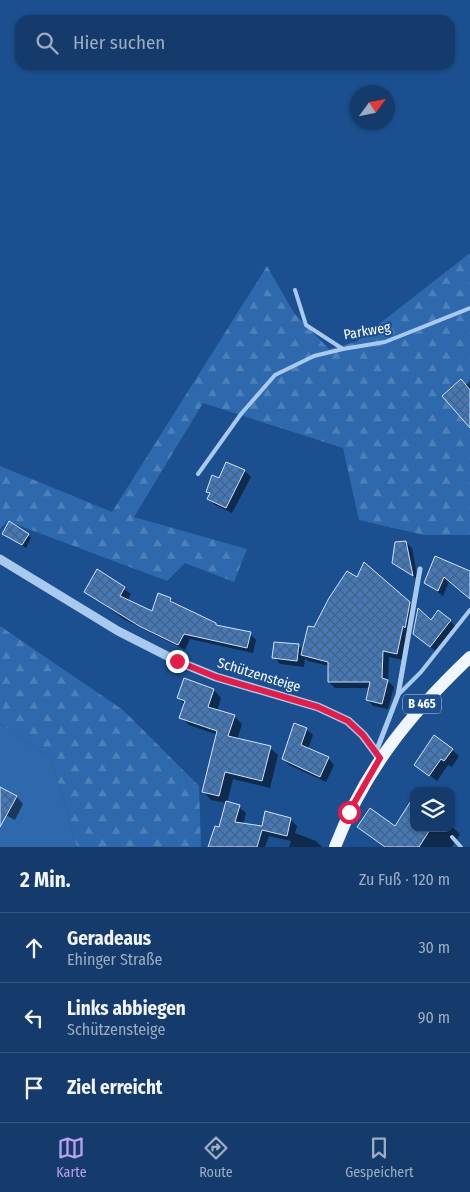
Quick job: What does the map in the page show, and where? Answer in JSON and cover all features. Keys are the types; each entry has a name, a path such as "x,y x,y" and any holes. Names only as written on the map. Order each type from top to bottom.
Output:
{"main road":[{"name":"B 465","path":"335,847 349,812 378,755 421,705 470,657"}],"street":[{"name":"Schützensteige","path":"0,559 118,630 169,657 216,677 318,707 348,721 363,735 378,755"},
{"path":"378,755 398,695 420,569"}],"lane":[{"name":"Parkweg","path":"295,290 306,325 343,350 385,342 470,308"},
{"path":"198,474 241,414 276,375 314,356 343,350"},
{"path":"398,695 421,672 470,610"},
{"path":"452,837 461,847"}],"green space":[{"path":"470,253 470,535 424,535 359,520 343,448 203,403 134,517 247,549 234,582 185,563 167,581 7,521 0,529 0,466 112,512 267,266 294,313 329,349 356,342"},
{"path":"0,626 123,710 199,786 201,847 77,847 51,758 0,724"},
{"path":"0,724 51,758 77,847 0,847"}],"building":[{"path":"461,379 470,390 470,428 442,396"},
{"path":"226,462 245,470 226,508 207,499 210,493 206,492 212,475 219,478"},
{"path":"9,521 29,534 22,545 2,534"},
{"path":"406,541 413,576 392,563 395,542"},
{"path":"435,556 470,571 470,599 444,577 438,591 424,583"},
{"path":"364,562 410,602 397,654 383,651 382,678 388,680 382,704 366,700 370,682 328,682 328,662 301,655 308,626 314,627 329,598 347,571 357,577"},
{"path":"97,569 125,587 120,596 152,611 158,593 171,598 170,601 216,623 216,625 251,632 247,648 184,634 178,645 139,626 84,592"},
{"path":"418,608 431,620 438,610 451,620 430,647 413,634"},
{"path":"274,642 299,644 297,661 272,658"},
{"path":"184,678 214,689 208,707 235,715 228,736 271,746 262,781 225,772 219,796 202,792 217,731 179,718 185,701 177,698"},
{"path":"294,723 307,728 301,745 329,757 320,777 282,759"},
{"path":"434,735 453,749 444,761 441,759 429,776 414,765"},
{"path":"0,787 17,796 0,827"},
{"path":"226,801 240,805 235,822 262,826 265,811 291,818 287,836 262,830 257,847 208,847 215,826 219,827"},
{"path":"410,802 410,832 428,832 419,847 385,847 357,827 370,808 395,826"}],"route":[{"path":"177,661 216,677 318,707 348,721 363,735 380,758 349,812"}]}
